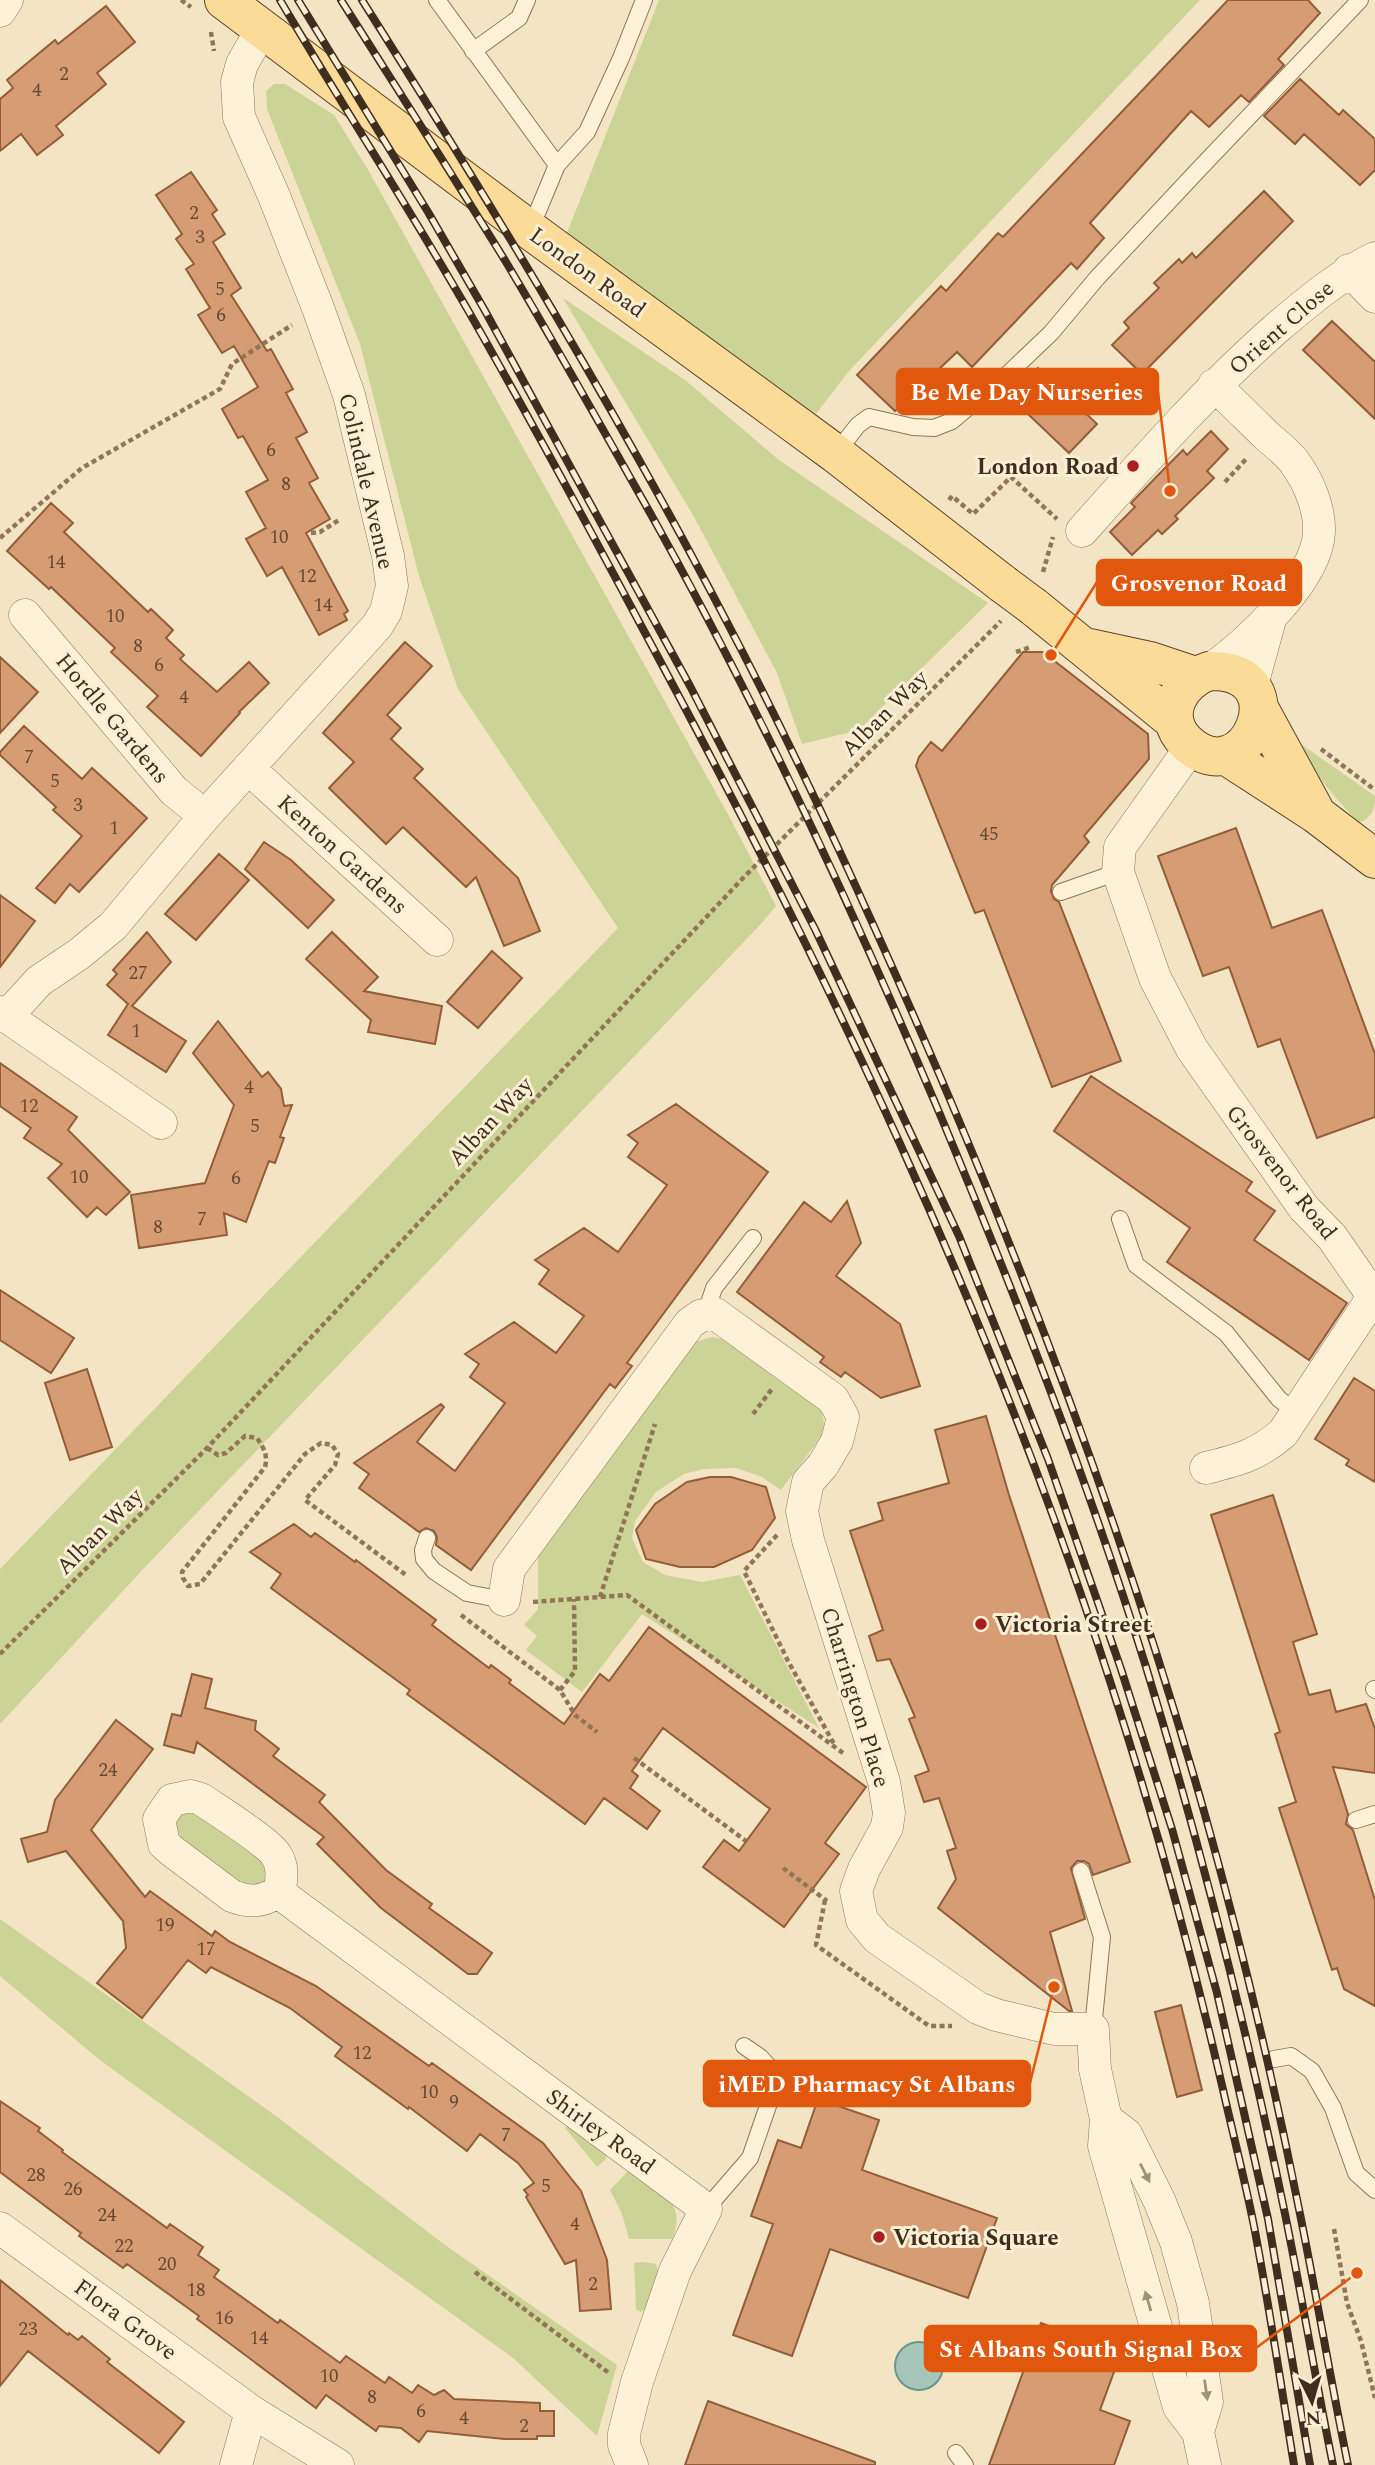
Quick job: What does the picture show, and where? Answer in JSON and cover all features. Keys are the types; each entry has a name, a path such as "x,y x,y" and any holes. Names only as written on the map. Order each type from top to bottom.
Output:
{"main road":[{"name":"London Road","path":"224,0 530,230 836,454 940,536 1015,602 1084,647 1197,741 1316,814 1375,859"},
{"name":"London Road","path":"1084,647 1202,673 1223,671 1256,697 1316,814"},
{"path":"1202,673 1184,685 1177,695 1174,710 1197,741 1239,750 1256,729 1256,697"}],"street":[{"path":"0,10 7,0"},
{"name":"Colindale Avenue","path":"4,1014 39,981 79,954 113,926 205,816 377,626 386,611 392,586 388,556 349,396 274,196 239,117 237,93 240,73 262,29"},
{"name":"Orient Close","path":"1073,528 1214,385 1318,293 1362,264 1375,297"},
{"name":"Orient Close","path":"1202,673 1242,643 1272,615 1308,570 1319,533 1316,508 1307,482 1294,461 1214,385"},
{"name":"Hordle Gardens","path":"25,615 174,790 205,816"},
{"name":"Orient Close","path":"1256,697 1272,615"},
{"path":"1118,872 1120,847 1197,741"},
{"name":"Kenton Gardens","path":"248,768 437,940"},
{"name":"Grosvenor Road","path":"1118,872 1155,978 1192,1049 1304,1208 1332,1237 1374,1298"},
{"path":"4,1014 160,1123"},
{"path":"1206,1468 1245,1458 1268,1447 1283,1433 1374,1298"},
{"path":"504,1600 509,1569 690,1323 700,1316 714,1312"},
{"name":"Charrington Place","path":"714,1312 833,1399 843,1417 837,1441 823,1465 808,1482 802,1511 808,1540 884,1782 889,1813 887,1826 864,1869 856,1891 862,1920"},
{"name":"Shirley Road","path":"278,1892 706,2209"},
{"path":"862,1920 877,1938 978,2008 1054,2029 1093,2029 1095,2069 1106,2119 1104,2146 1179,2407 1198,2432 1205,2465"},
{"path":"1106,2119 1126,2134 1159,2200 1176,2242 1193,2303 1207,2402 1198,2432"},
{"path":"630,2465 624,2434 637,2382 675,2271 706,2209"},
{"name":"Flora Grove","path":"0,2228 251,2411 338,2465"},
{"path":"236,2465 251,2411"}],"lane":[{"path":"437,0 557,165"},
{"path":"473,51 519,18 527,0"},
{"path":"530,230 557,165 587,132 644,0"},
{"path":"836,454 858,425 869,417 913,427 934,428 952,421 1000,380 1051,333 1097,278 1200,167 1360,0"},
{"path":"1061,892 1118,872"},
{"path":"1120,1220 1136,1265 1226,1332 1279,1399 1298,1414"},
{"path":"714,1312 710,1300 714,1288 753,1238"},
{"path":"427,1538 423,1550 424,1559 434,1571 467,1593 504,1600"},
{"path":"1356,1820 1375,1814"},
{"path":"1081,1871 1102,1937 1093,2029"},
{"path":"706,2209 750,2158 769,2103 772,2070 744,2046"},
{"path":"1274,2059 1291,2056 1312,2071 1333,2108 1356,2172 1375,2190"}],"path":[{"path":"0,538 82,468 220,389 232,364 318,308"},
{"path":"940,536 955,514 945,506 952,496 973,514 1011,477 1073,528"},
{"path":"311,533 320,532 339,520"},
{"name":"Alban Way","path":"0,1654 207,1448 744,877 1015,602"},
{"path":"1317,746 1375,790"},
{"path":"600,1597 666,1391 651,1379"},
{"path":"207,1448 218,1455 226,1453 245,1436 257,1438 267,1459 265,1467 182,1572 188,1586 200,1584 305,1454 321,1443 332,1445 338,1454 335,1465"},
{"path":"803,1505 744,1571 788,1661 836,1748"},
{"path":"504,1600 535,1602 626,1595 884,1782"},
{"path":"561,1690 575,1671 573,1599"},
{"path":"634,1758 746,1841"},
{"path":"783,1868 825,1900 862,1920"},
{"path":"825,1900 816,1945 929,2026 963,2026"},
{"path":"1334,2229 1347,2303 1361,2341 1375,2398"},
{"path":"475,2272 607,2372 637,2382"}],"green space":[{"path":"659,0 1200,0 849,371 812,419 565,238"},
{"path":"274,84 285,84 334,115 367,168 730,818 776,906 146,1566 0,1724 0,1569 618,928 458,689 419,576 360,344 267,109 266,91"},
{"path":"563,298 685,380 779,460 988,603 859,730 802,744 777,673 693,515"},
{"path":"1291,737 1375,796 1373,809 1367,819 1359,823 1349,813 1314,771"},
{"path":"713,1337 728,1340 821,1409 823,1434 781,1490 762,1477 736,1468 703,1469 684,1474 656,1492 635,1521 632,1538 643,1562 665,1575 702,1582 740,1575 819,1728 642,1614 582,1692 526,1650 537,1636 524,1625 538,1609 538,1551 694,1342"},
{"path":"192,1809 266,1858 268,1880 249,1892 178,1845 172,1825 179,1813"},
{"path":"0,1919 276,2116 445,2245 617,2365 597,2436 513,2358 101,2061 0,1976"},
{"path":"569,2124 606,2152 606,2159 597,2167 565,2128"},
{"path":"629,2170 659,2190 673,2205 676,2226 672,2239 629,2239 622,2214 610,2190"},
{"path":"634,2263 656,2264 658,2270 646,2309 641,2312 636,2310"}],"water":[{"path":"919,2342 936,2349 943,2366 936,2383 919,2390 902,2383 895,2366 902,2349"}],"building":[{"path":"1228,0 1308,0 1320,13 1278,59 1284,65 1249,102 1241,95 1209,127 1191,111 1090,223 1104,238 1077,269 1071,263 972,367 957,352 895,411 857,375 941,286 946,291 998,233 1003,237"},
{"path":"106,6 135,42 97,73 106,84 56,126 63,135 37,155 21,134 0,151 0,99 13,88 7,80 55,40 58,44"},
{"path":"1300,79 1339,115 1343,110 1375,139 1375,170 1360,185 1304,134 1295,144 1264,116"},
{"path":"191,172 217,210 212,214 225,234 213,242 241,288 231,295 267,351 271,349 293,389 286,393 307,432 296,438 318,478 309,483 330,519 306,533 348,611 344,614 347,620 319,635 282,567 267,576 246,539 266,528 246,492 268,480 243,436 238,438 222,409 258,387 234,346 222,353 198,315 210,308 186,269 194,264 176,239 182,234 156,195"},
{"path":"1264,191 1293,221 1142,374 1112,345 1129,328 1124,322 1159,288 1154,283 1179,259 1182,263 1192,253 1196,258"},
{"path":"1332,321 1375,362 1375,419 1303,350"},
{"path":"1038,368 1097,424 1069,453 1010,397"},
{"path":"1211,431 1228,449 1207,471 1214,478 1175,516 1178,519 1162,534 1158,530 1132,555 1110,532 1135,507 1131,503 1183,450 1187,455"},
{"path":"51,503 73,523 64,532 148,612 151,609 173,630 166,638 184,655 180,659 217,692 249,662 269,683 239,712 201,756 147,707 158,696 111,652 115,648 51,587 49,589 7,551"},
{"path":"405,642 432,666 387,715 401,728 391,739 423,769 414,778 518,878 540,931 504,946 476,877 466,887 403,827 386,844 329,788 354,762 323,733"},
{"path":"1023,652 1043,652 1148,734 1149,759 1084,836 1089,842 1052,885 1051,891 1054,899 1059,902 1121,1061 1052,1087 984,910 975,913 916,766 919,757 931,742 942,751"},
{"path":"0,657 38,692 0,733"},
{"path":"24,726 82,779 92,768 147,818 79,892 70,884 55,903 36,888 82,836 53,810 56,807 0,755"},
{"path":"1236,828 1272,928 1322,910 1375,1054 1375,1117 1317,1138 1280,1039 1258,1047 1229,967 1203,976 1158,856"},
{"path":"264,842 291,860 334,900 308,928 245,869"},
{"path":"219,854 249,880 196,940 165,914"},
{"path":"0,895 35,921 0,967"},
{"path":"147,932 171,962 132,1006 186,1041 166,1072 108,1035 128,1004 107,985 117,974 113,970"},
{"path":"332,932 378,977 364,991 442,1006 435,1044 368,1032 371,1020 306,959"},
{"path":"492,951 522,978 478,1028 447,1002"},
{"path":"218,1021 262,1077 268,1072 281,1089 284,1106 292,1105 280,1137 284,1138 275,1163 269,1161 246,1222 224,1213 227,1235 139,1248 131,1195 205,1183 234,1105 193,1053"},
{"path":"0,1063 77,1117 68,1130 130,1192 106,1215 97,1207 87,1217 48,1178 62,1164 24,1138 31,1128 0,1106"},
{"path":"1091,1076 1252,1182 1246,1191 1275,1211 1254,1240 1347,1303 1309,1360 1167,1262 1190,1228 1054,1131"},
{"path":"676,1104 768,1172 627,1363 632,1366 615,1388 610,1384 471,1570 436,1545 437,1537 434,1531 426,1528 419,1532 359,1488 369,1474 354,1463 441,1404 444,1407 417,1442 455,1471 505,1403 470,1377 479,1364 465,1354 514,1322 556,1353 584,1316 539,1284 549,1270 535,1260 584,1228 618,1252 667,1185 628,1157 638,1143 628,1135"},
{"path":"847,1201 861,1243 836,1276 900,1324 920,1386 881,1398 845,1372 841,1377 820,1362 824,1357 737,1292 804,1202 831,1222"},
{"path":"0,1290 74,1338 51,1373 0,1340"},
{"path":"87,1369 112,1447 70,1460 45,1383"},
{"path":"1354,1378 1375,1391 1375,1482 1346,1465 1349,1460 1315,1439"},
{"name":"Victoria Street","path":"986,1416 1009,1495 1130,1862 1093,1875 1089,1864 1084,1861 1077,1861 1071,1868 1085,1919 1050,1932 1072,2011 938,1908 956,1879 947,1851 956,1848 939,1798 924,1802 915,1776 929,1771 909,1719 915,1717 890,1659 877,1661 869,1636 883,1630 850,1531 883,1520 878,1503 949,1483 935,1430"},
{"path":"710,1477 731,1477 766,1487 775,1518 752,1550 714,1567 680,1567 646,1559 636,1530 655,1504 687,1482"},
{"path":"1273,1495 1317,1634 1293,1642 1309,1695 1330,1690 1336,1712 1366,1704 1375,1729 1375,1773 1333,1767 1348,1814 1346,1824 1353,1830 1375,1900 1375,2006 1344,1989 1337,1968 1332,1970 1279,1808 1296,1802 1275,1734 1280,1732 1211,1515"},
{"path":"294,1524 311,1537 315,1533 355,1562 356,1560 436,1620 432,1625 489,1668 491,1665 511,1680 509,1683 564,1724 600,1674 609,1681 649,1627 866,1787 825,1843 839,1854 784,1927 703,1867 724,1840 739,1851 770,1809 663,1728 632,1771 638,1776 630,1788 660,1811 647,1829 604,1798 585,1824 407,1694 410,1690 271,1588 281,1574 250,1552"},
{"path":"192,1674 212,1679 205,1708 256,1721 255,1730 279,1749 273,1756 325,1795 319,1802 386,1870 432,1904 429,1908 492,1953 477,1974 468,1974 381,1908 317,1844 324,1837 197,1742 194,1753 164,1745 172,1714 181,1716"},
{"path":"116,1720 153,1749 91,1830 145,1897 150,1891 212,1936 215,1931 230,1942 316,1986 429,2066 432,2063 543,2143 581,2191 607,2260 611,2309 580,2311 576,2260 565,2264 526,2197 528,2195 524,2190 534,2183 518,2163 480,2134 467,2151 335,2056 342,2047 290,2008 211,1967 206,1973 188,1960 142,2018 97,1983 126,1948 123,1921 66,1851 28,1862 21,1839 47,1832 55,1800"},
{"path":"1181,2005 1202,2090 1177,2097 1155,2012"},
{"name":"Victoria Square","path":"818,2099 879,2120 862,2170 997,2218 968,2298 830,2249 792,2356 733,2335 773,2224 751,2216 778,2140 801,2148"},
{"path":"0,2101 40,2128 38,2131 63,2150 62,2152 167,2228 170,2224 203,2247 198,2255 219,2270 214,2277 340,2363 346,2356 385,2383 389,2377 412,2393 418,2385 434,2395 444,2390 454,2399 540,2403 540,2411 554,2411 554,2436 504,2439 427,2431 419,2442 401,2428 379,2426 376,2431 326,2395 316,2408 197,2319 199,2316 127,2264 123,2268 79,2236 81,2233 0,2172"},
{"path":"0,2280 68,2335 69,2333 78,2340 82,2336 110,2359 107,2362 184,2422 159,2453 28,2351 0,2386"},
{"path":"1041,2323 1121,2353 1100,2410 1130,2421 1114,2465 989,2465"},
{"path":"708,2401 875,2462 875,2465 685,2465"}],"railway":[{"path":"280,0 469,312 644,631 840,1014 958,1275 1063,1542 1158,1837 1201,1999 1248,2196 1294,2465"},
{"path":"298,0 484,309 690,686 815,929 959,1236 1048,1459 1121,1669 1172,1829 1217,1993 1268,2219 1310,2465"},
{"path":"341,0 523,291 640,495 722,646 761,722 871,955 995,1249 1099,1526 1146,1667 1186,1802 1239,2007 1270,2145 1333,2465"},
{"path":"362,0 598,387 729,626 865,906 940,1076 1015,1259 1086,1444 1150,1632 1207,1822 1280,2116 1348,2465"}],"place":[{"name":"London Road","path":"1133,466"},
{"name":"Be Me Day Nurseries","path":"1170,491"},
{"name":"Grosvenor Road","path":"1051,655"},
{"name":"Victoria Street","path":"981,1624"},
{"name":"iMED Pharmacy St Albans","path":"1054,1987"},
{"name":"Victoria Square","path":"879,2237"},
{"name":"St Albans South Signal Box","path":"1357,2273"}]}
